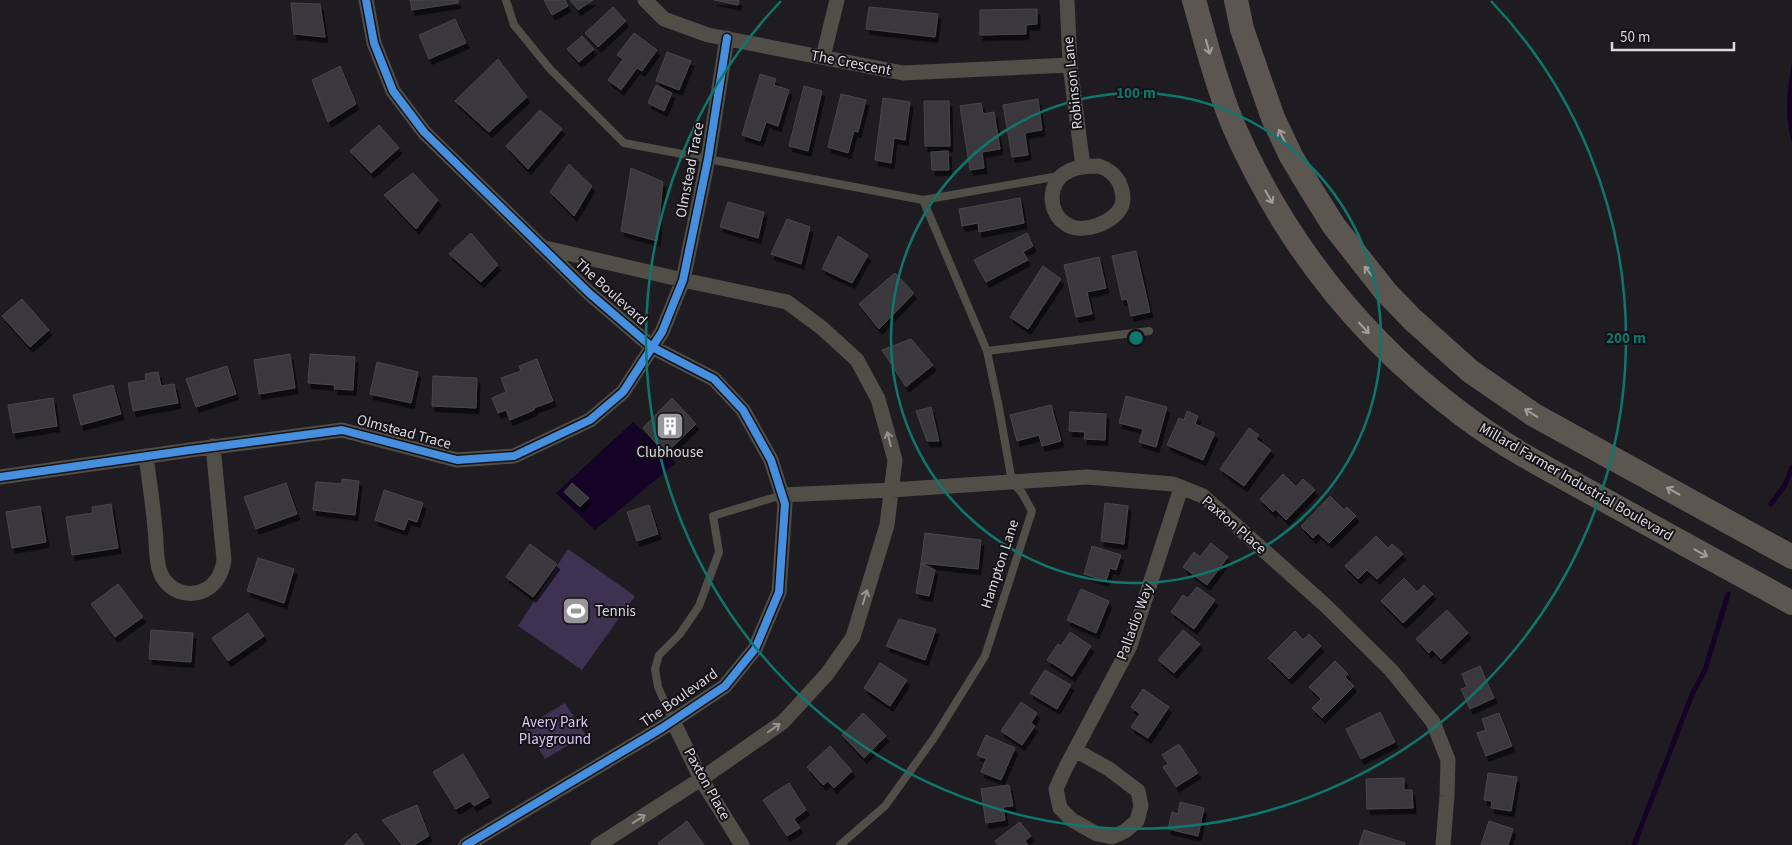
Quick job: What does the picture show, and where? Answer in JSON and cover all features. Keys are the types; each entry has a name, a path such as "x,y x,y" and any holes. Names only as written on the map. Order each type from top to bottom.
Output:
{"main road":[{"name":"Millard Farmer Industrial Boulevard","path":"1194,0 1221,93 1241,142 1265,190 1313,266 1349,311 1375,339 1433,393 1499,441 1792,603"},
{"path":"1236,0 1245,38 1274,118 1292,156 1312,191 1354,253 1412,320 1470,371 1534,415 1792,557"}],"street":[{"name":"The Boulevard","path":"366,0 374,43 393,91 424,132 589,293 652,347 714,379 743,410 771,460 785,504 779,592 755,649 724,686 673,721 466,845"},
{"name":"The Crescent","path":"645,0 664,19 708,35 903,73 1070,65"},
{"path":"823,57 837,0"},
{"name":"Robinson Lane","path":"1067,0 1070,65 1083,166"},
{"name":"Olmstead Trace","path":"0,477 213,446 342,430 457,460 514,456 590,420 623,392 662,332 683,280 708,159 726,38"},
{"path":"1083,166 1099,166 1110,170 1121,188 1123,203 1118,212 1098,225 1078,228 1068,226 1058,218 1053,209 1053,186 1061,176 1068,171 1083,166"},
{"name":"The Boulevard","path":"541,246 683,280 787,302 822,328 857,360 878,399 894,460 887,525 853,637 827,674 783,722 701,779 598,845"},
{"path":"146,456 158,555 163,578 173,589 184,593 195,593 206,590 218,578 222,573 224,560 213,446"},
{"name":"Paxton Place","path":"782,495 891,490 1087,476 1172,484 1203,496 1326,606 1391,670 1433,722 1448,760 1443,845"},
{"name":"Palladio Way","path":"1075,750 1109,768 1138,792 1141,806 1136,821 1125,831 1112,837 1097,834 1072,820 1060,808 1056,789 1075,750 1130,646 1181,488"},
{"name":"Paxton Place","path":"673,721 701,779 742,845"}],"lane":[{"path":"506,0 514,25 550,70 624,143 923,200 1061,176"},
{"name":"Hampton Lane","path":"840,845 885,806 934,738 985,656 1032,511 1022,493 1012,482 987,351 923,200"},
{"path":"987,351 1149,331"},
{"path":"673,721 658,687 654,669 659,655 680,634 699,606 719,552 713,516 782,495"}],"green space":[{"name":"Tennis","path":"568,549 635,596 582,670 518,626"},
{"name":"Avery Park Playground","path":"565,703 586,735 545,759 525,727"}],"shaded area":[{"path":"1792,61 1792,143 1789,132 1787,102"},
{"path":"633,422 676,463 595,530 556,493"}],"building":[{"path":"410,0 458,0 458,3 412,10"},
{"path":"544,0 565,0 568,6 552,15"},
{"path":"570,0 593,0 578,10"},
{"path":"714,0 739,0 738,5"},
{"path":"291,3 320,4 325,37 294,34"},
{"path":"613,7 626,21 598,47 585,33"},
{"path":"869,7 938,14 935,37 866,29"},
{"path":"1037,9 1037,24 1026,25 1026,34 980,35 980,10"},
{"path":"455,19 466,43 429,59 419,35"},
{"path":"634,33 657,50 642,71 637,68 621,90 608,80 623,59 617,55"},
{"path":"582,36 594,49 579,62 567,49"},
{"path":"667,52 691,61 679,90 656,81"},
{"path":"498,59 527,97 489,132 455,101"},
{"path":"340,66 356,104 328,122 312,80"},
{"path":"760,74 776,79 774,85 789,90 778,126 766,122 760,141 742,135"},
{"path":"656,85 672,93 664,111 648,103"},
{"path":"804,86 822,91 808,151 789,146"},
{"path":"841,94 866,100 858,132 854,131 848,153 828,147"},
{"path":"883,98 910,102 905,140 894,138 891,163 875,160"},
{"path":"1038,99 1042,130 1025,133 1028,155 1012,157 1003,105"},
{"path":"924,101 949,101 950,146 925,146"},
{"path":"981,103 983,114 994,112 1000,149 982,152 984,168 970,170 960,106"},
{"path":"540,110 562,129 528,169 506,146"},
{"path":"379,125 399,148 371,173 350,151"},
{"path":"948,151 949,170 932,170 931,152"},
{"path":"569,164 592,186 574,216 550,192"},
{"path":"631,168 663,182 657,241 621,231"},
{"path":"413,173 438,200 416,229 384,195"},
{"path":"1020,198 1024,223 979,232 978,223 962,226 959,209"},
{"path":"728,202 764,212 758,238 720,227"},
{"path":"787,219 810,227 801,264 771,254"},
{"path":"471,233 498,265 481,282 449,254"},
{"path":"1027,233 1033,246 1023,252 1028,260 986,282 974,260"},
{"path":"838,236 868,255 852,283 822,269"},
{"path":"1136,251 1150,312 1131,316 1127,299 1122,300 1112,256"},
{"path":"1099,257 1106,288 1087,292 1092,314 1076,317 1064,265"},
{"path":"1043,266 1061,279 1028,329 1010,317"},
{"path":"895,273 914,293 879,329 859,304"},
{"path":"22,299 49,330 30,347 2,316"},
{"path":"911,339 933,365 906,387 882,350"},
{"path":"290,354 295,388 259,394 254,360"},
{"path":"310,354 355,357 353,390 334,389 335,385 308,383"},
{"path":"537,359 553,401 510,420 506,410 498,413 492,398 506,392 501,378 521,371 519,366"},
{"path":"377,362 418,372 411,403 370,394"},
{"path":"227,366 236,394 196,407 186,379"},
{"path":"158,372 161,386 174,384 178,403 133,411 128,383 146,380 145,374"},
{"path":"433,376 477,378 476,408 432,406"},
{"path":"113,385 121,414 81,425 73,395"},
{"path":"1126,396 1167,407 1156,447 1139,442 1143,429 1119,423"},
{"path":"53,398 57,426 13,433 8,405"},
{"name":"Clubhouse","path":"672,398 696,424 665,454 643,428"},
{"path":"1051,405 1061,441 1042,446 1039,435 1017,441 1010,415"},
{"path":"931,407 939,441 927,441 916,411"},
{"path":"1187,411 1198,416 1195,424 1215,433 1203,460 1167,445 1179,418 1184,420"},
{"path":"1070,412 1106,414 1105,440 1084,439 1085,432 1069,431"},
{"path":"1249,428 1259,435 1256,439 1271,450 1244,486 1220,469"},
{"path":"1283,474 1296,487 1303,479 1315,490 1286,520 1275,509 1273,512 1260,499"},
{"path":"342,479 359,481 355,515 313,510 316,482 342,484"},
{"path":"286,483 297,514 256,529 244,497"},
{"path":"572,483 589,498 580,507 564,492"},
{"path":"384,490 423,503 417,522 408,519 404,530 375,520"},
{"path":"1330,496 1344,510 1347,507 1356,516 1329,543 1318,533 1313,538 1301,526"},
{"path":"1105,503 1128,506 1124,544 1101,541"},
{"path":"111,504 118,548 72,555 66,517 93,513 92,507"},
{"path":"649,505 658,534 637,541 627,512"},
{"path":"40,506 46,542 12,548 6,512"},
{"path":"925,533 981,540 978,569 921,563"},
{"path":"1376,536 1388,548 1392,544 1403,554 1377,579 1367,570 1358,579 1345,566"},
{"path":"1211,543 1228,557 1207,585 1183,567 1194,552 1200,557"},
{"path":"530,544 557,564 533,597 506,577"},
{"path":"1092,546 1121,555 1116,570 1110,568 1106,581 1084,574"},
{"path":"258,558 294,569 284,603 247,591"},
{"path":"921,563 935,570 929,596 916,593"},
{"path":"1404,578 1417,592 1424,585 1433,594 1403,623 1381,601"},
{"path":"118,584 143,617 115,637 91,604"},
{"path":"1197,587 1215,600 1194,629 1171,612 1183,595 1188,598"},
{"path":"1081,589 1109,601 1096,633 1067,620"},
{"path":"1447,610 1468,633 1441,659 1432,649 1429,653 1416,639"},
{"path":"248,613 264,636 228,661 212,638"},
{"path":"899,619 936,629 925,660 886,646"},
{"path":"151,630 193,633 191,662 149,659"},
{"path":"1183,630 1200,644 1174,673 1158,660"},
{"path":"1295,631 1303,640 1309,634 1321,646 1289,679 1268,658"},
{"path":"1070,632 1091,646 1072,676 1047,660 1058,644 1061,646"},
{"path":"1335,661 1348,674 1345,677 1354,686 1322,718 1312,708 1321,699 1309,687"},
{"path":"880,663 907,680 890,706 864,688"},
{"path":"1480,666 1494,698 1470,709 1461,689 1467,687 1462,674"},
{"path":"1045,670 1071,685 1057,709 1030,693"},
{"path":"1143,689 1169,707 1148,738 1131,727 1140,714 1131,707"},
{"path":"1021,702 1037,713 1031,723 1035,726 1022,745 1001,731"},
{"path":"1380,712 1395,742 1361,759 1346,729"},
{"path":"863,713 886,736 864,758 842,735"},
{"path":"1499,713 1512,746 1486,756 1477,733 1486,730 1482,719"},
{"path":"986,735 1015,748 1001,780 981,772 986,759 977,755"},
{"path":"1179,744 1198,773 1176,787 1163,767 1168,764 1162,755"},
{"path":"830,746 852,771 834,788 828,781 823,785 807,767"},
{"path":"463,754 489,797 474,806 470,801 456,809 433,772"},
{"path":"1488,773 1517,777 1511,811 1491,808 1492,801 1484,800"},
{"path":"1404,778 1404,790 1412,790 1413,808 1367,809 1366,779"},
{"path":"789,783 806,810 794,819 800,828 787,836 763,800"},
{"path":"1009,785 1013,806 1003,807 1005,820 986,823 981,789"},
{"path":"1180,802 1204,808 1198,836 1168,829 1172,812 1178,814"},
{"path":"417,805 429,836 414,845 402,845 382,820"},
{"path":"687,821 704,845 660,845 658,843"},
{"path":"1489,821 1513,829 1508,845 1481,845"},
{"path":"1020,822 1031,836 1025,841 1028,845 998,845 995,841"},
{"path":"1364,830 1405,843 1405,845 1359,845"},
{"path":"356,833 364,845 344,845"}],"waterway":[{"path":"1771,504 1785,485 1792,467"},
{"path":"1634,845 1693,692 1705,670 1728,594"}],"cycle path":[{"path":"366,0 374,43 393,91 424,132 589,293 652,347 714,379 743,410 771,460 785,504 779,592 755,649 725,686 662,728 466,845"},
{"path":"0,477 342,430 457,460 514,456 590,420 623,392 662,332 683,280 708,159 727,38"}],"place":[{"name":"Clubhouse","path":"670,426"},
{"name":"Tennis","path":"576,611"}]}
